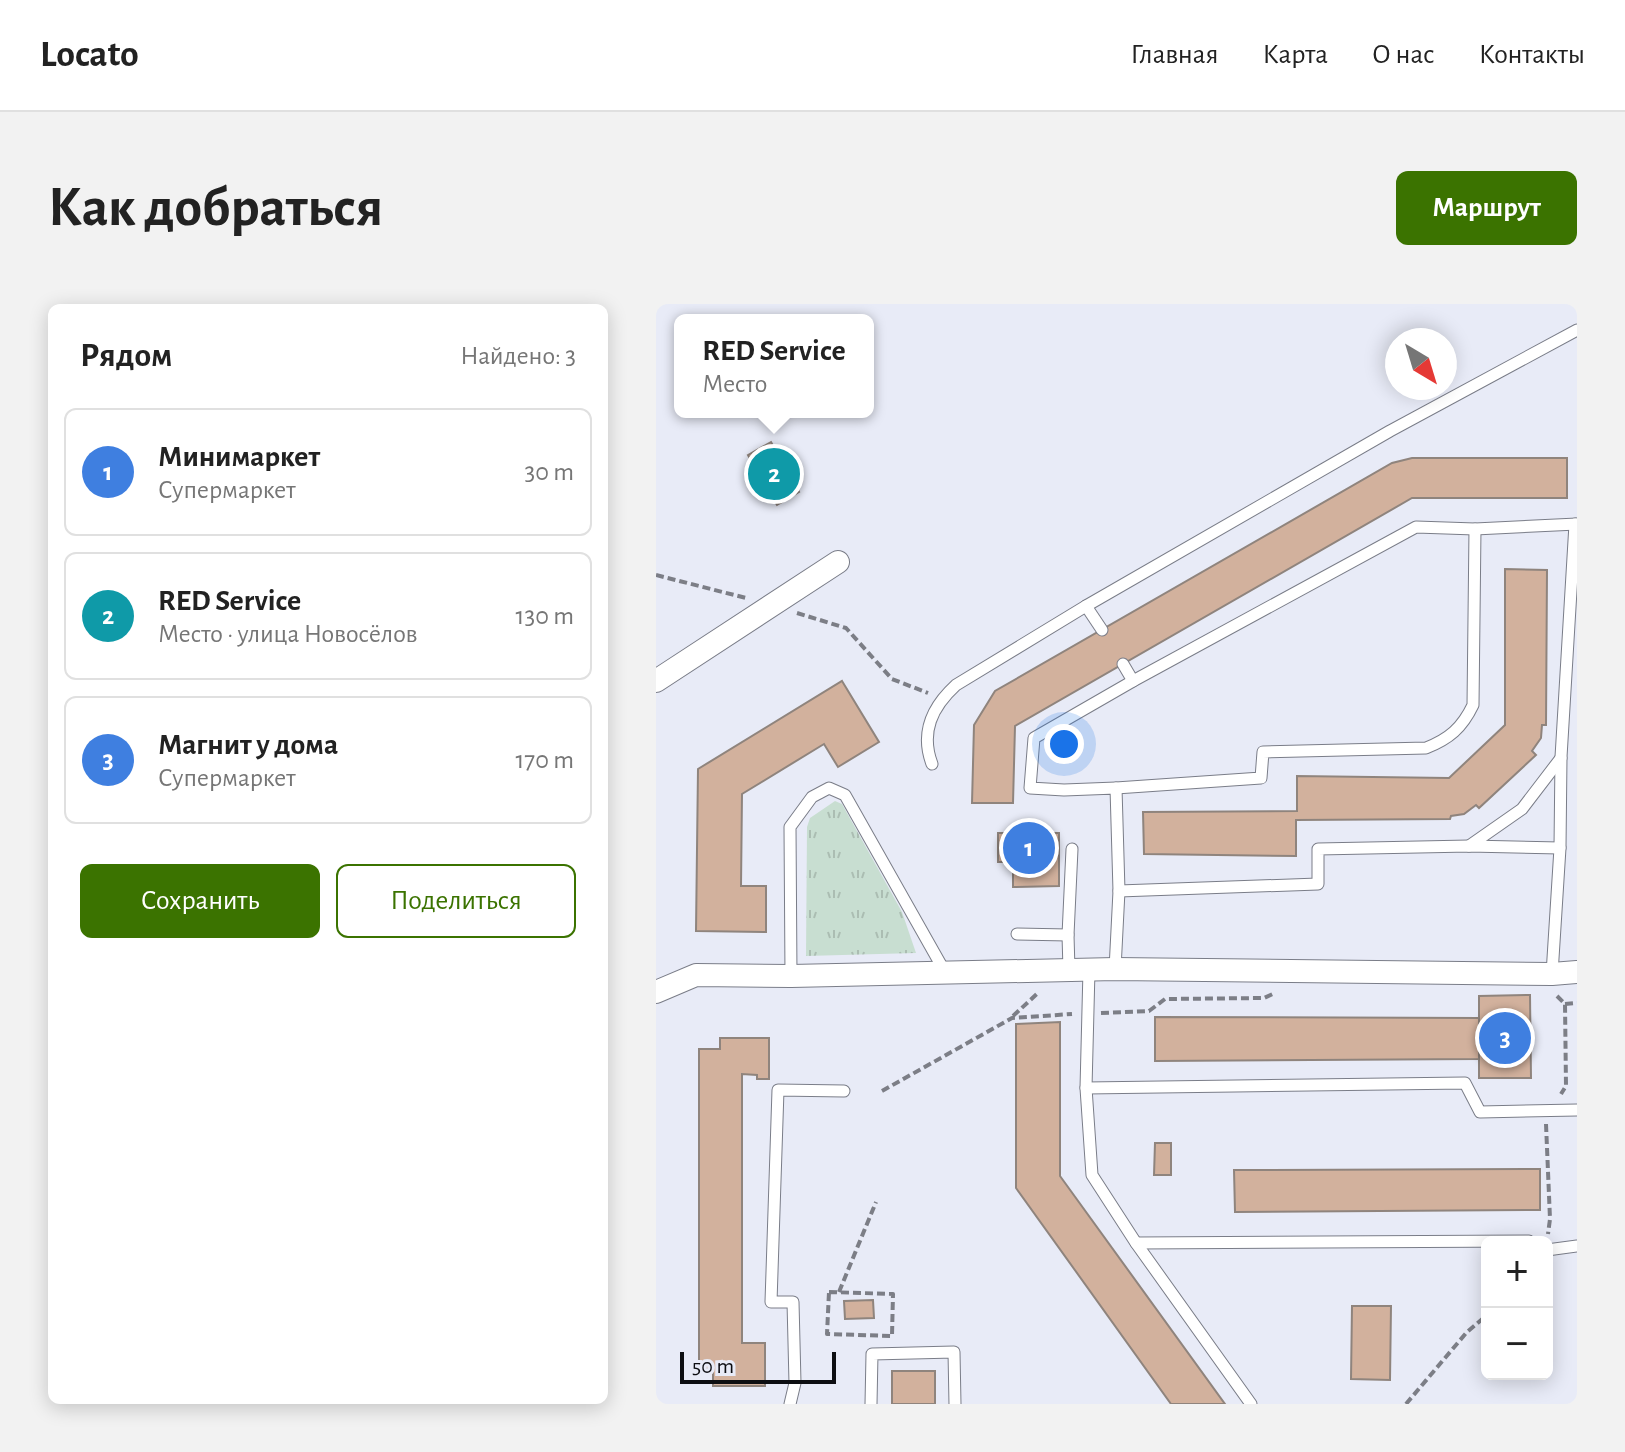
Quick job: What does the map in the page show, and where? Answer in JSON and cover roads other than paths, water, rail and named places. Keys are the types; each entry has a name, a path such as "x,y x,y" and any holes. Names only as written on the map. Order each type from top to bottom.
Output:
{"street":[{"path":"656,681 838,562"},
{"path":"656,992 696,975 1115,969 1550,981 1577,972"}],"lane":[{"path":"932,764 927,734 932,715 942,698 956,685 1086,606 1390,431 1577,330"},
{"path":"1475,529 1473,705 1455,733 1441,742 1426,748 1263,752 1261,778 1116,788 1030,788 1034,738 1416,527 1475,529 1576,524 1561,757 1560,848 1550,981"},
{"path":"1086,606 1102,630"},
{"path":"1123,664 1133,681"},
{"path":"1469,846 1522,809 1561,757"},
{"path":"791,976 790,827 812,797 829,788 845,795 945,973"},
{"path":"1115,969 1119,891 1116,788"},
{"path":"1119,891 1318,884 1318,849 1560,848"},
{"path":"1072,849 1068,935 1089,1013 1086,1088 1092,1175 1136,1243 1251,1404"},
{"path":"1017,934 1068,935"},
{"path":"1086,1088 1465,1083 1480,1112 1577,1110"},
{"path":"790,1404 795,1383 793,1302 771,1302 778,1090 844,1091"},
{"path":"1136,1243 1481,1241"},
{"path":"1553,1249 1577,1246"},
{"path":"871,1404 872,1354 954,1352 955,1404"}],"place":[{"name":"RED Service","path":"774,474"},
{"name":"Минимаркет","path":"1029,848"},
{"name":"Магнит у дома","path":"1505,1038"}]}
